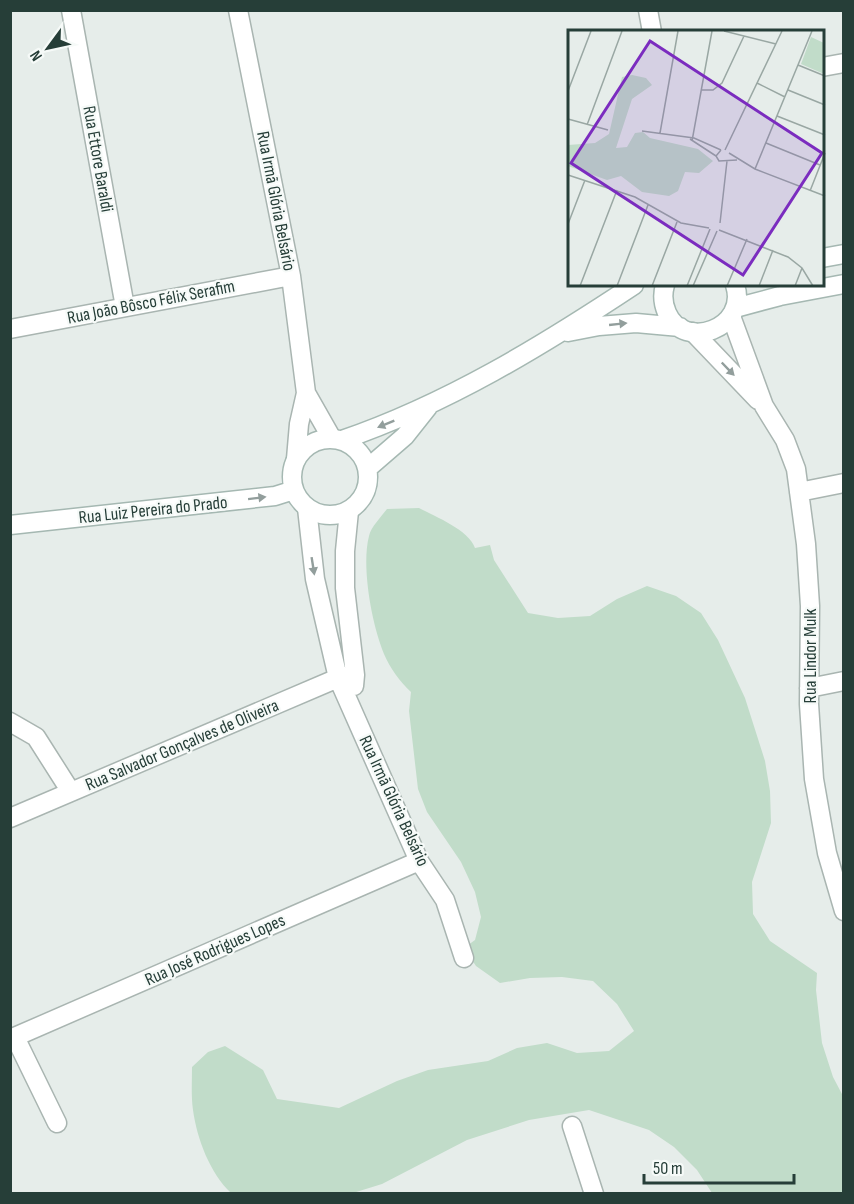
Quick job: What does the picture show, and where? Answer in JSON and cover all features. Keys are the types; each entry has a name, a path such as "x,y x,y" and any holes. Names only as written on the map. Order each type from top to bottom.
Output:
{"street":[{"name":"Rua Ettore Baraldi","path":"71,10 126,307"},
{"name":"Rua Irmã Glória Belsário","path":"238,10 291,276 306,393 299,424 296,459"},
{"path":"648,10 651,30"},
{"path":"824,67 843,63"},
{"path":"824,258 843,254"},
{"name":"Rua João Bôsco Félix Serafim","path":"10,329 291,276"},
{"path":"560,334 599,326 636,322 707,332 721,327 733,313 780,296 843,284"},
{"path":"336,438 354,446 363,456 368,468 369,481 366,493 349,511 335,515 320,514 307,508 294,490 292,476 296,459 304,448 315,441 382,426 429,405 560,334 632,286"},
{"name":"Rua Lindor Mulk","path":"665,286 663,303 669,317 686,330 764,406"},
{"path":"733,313 735,286"},
{"name":"Rua Lindor Mulk","path":"733,313 764,406 785,440 796,469 806,544 810,606 809,688 814,780 827,853 840,887 843,911"},
{"name":"Rua Irmã Glória Belsário","path":"306,393 336,438"},
{"path":"368,468 405,436 429,405"},
{"path":"799,492 843,483"},
{"name":"Rua Luiz Pereira do Prado","path":"10,525 275,496 294,490"},
{"name":"Rua Irmã Glória Belsário","path":"307,508 315,579 347,677"},
{"name":"Rua Irmã Glória Belsário","path":"349,511 345,551 345,588 347,677 352,709 419,861 445,900 464,958"},
{"name":"Rua Salvador Gonçalves de Oliveira","path":"10,818 347,677"},
{"path":"809,688 843,681"},
{"path":"10,722 36,736 71,792"},
{"name":"Rua José Rodrigues Lopes","path":"13,1038 419,861"},
{"path":"13,1038 57,1123"},
{"path":"572,1126 594,1194"}],"green space":[{"path":"419,508 466,535 475,548 490,545 494,560 528,613 558,618 590,616 617,599 647,586 676,596 701,613 718,640 745,698 765,761 770,791 771,823 752,882 753,914 770,941 817,973 816,990 822,1043 833,1077 843,1096 843,1193 712,1193 697,1170 674,1147 649,1130 589,1110 529,1120 467,1140 382,1184 353,1193 231,1193 217,1176 201,1144 195,1121 192,1067 208,1052 225,1046 263,1070 277,1099 339,1108 397,1081 428,1070 488,1061 517,1048 547,1043 577,1053 609,1051 634,1031 617,1004 593,981 562,977 530,978 500,983 476,966 464,948 475,940 481,917 475,892 461,862 427,812 418,789 409,711 411,692 403,684 384,654 375,628 367,579 367,549 370,533 376,522 387,509"}]}
